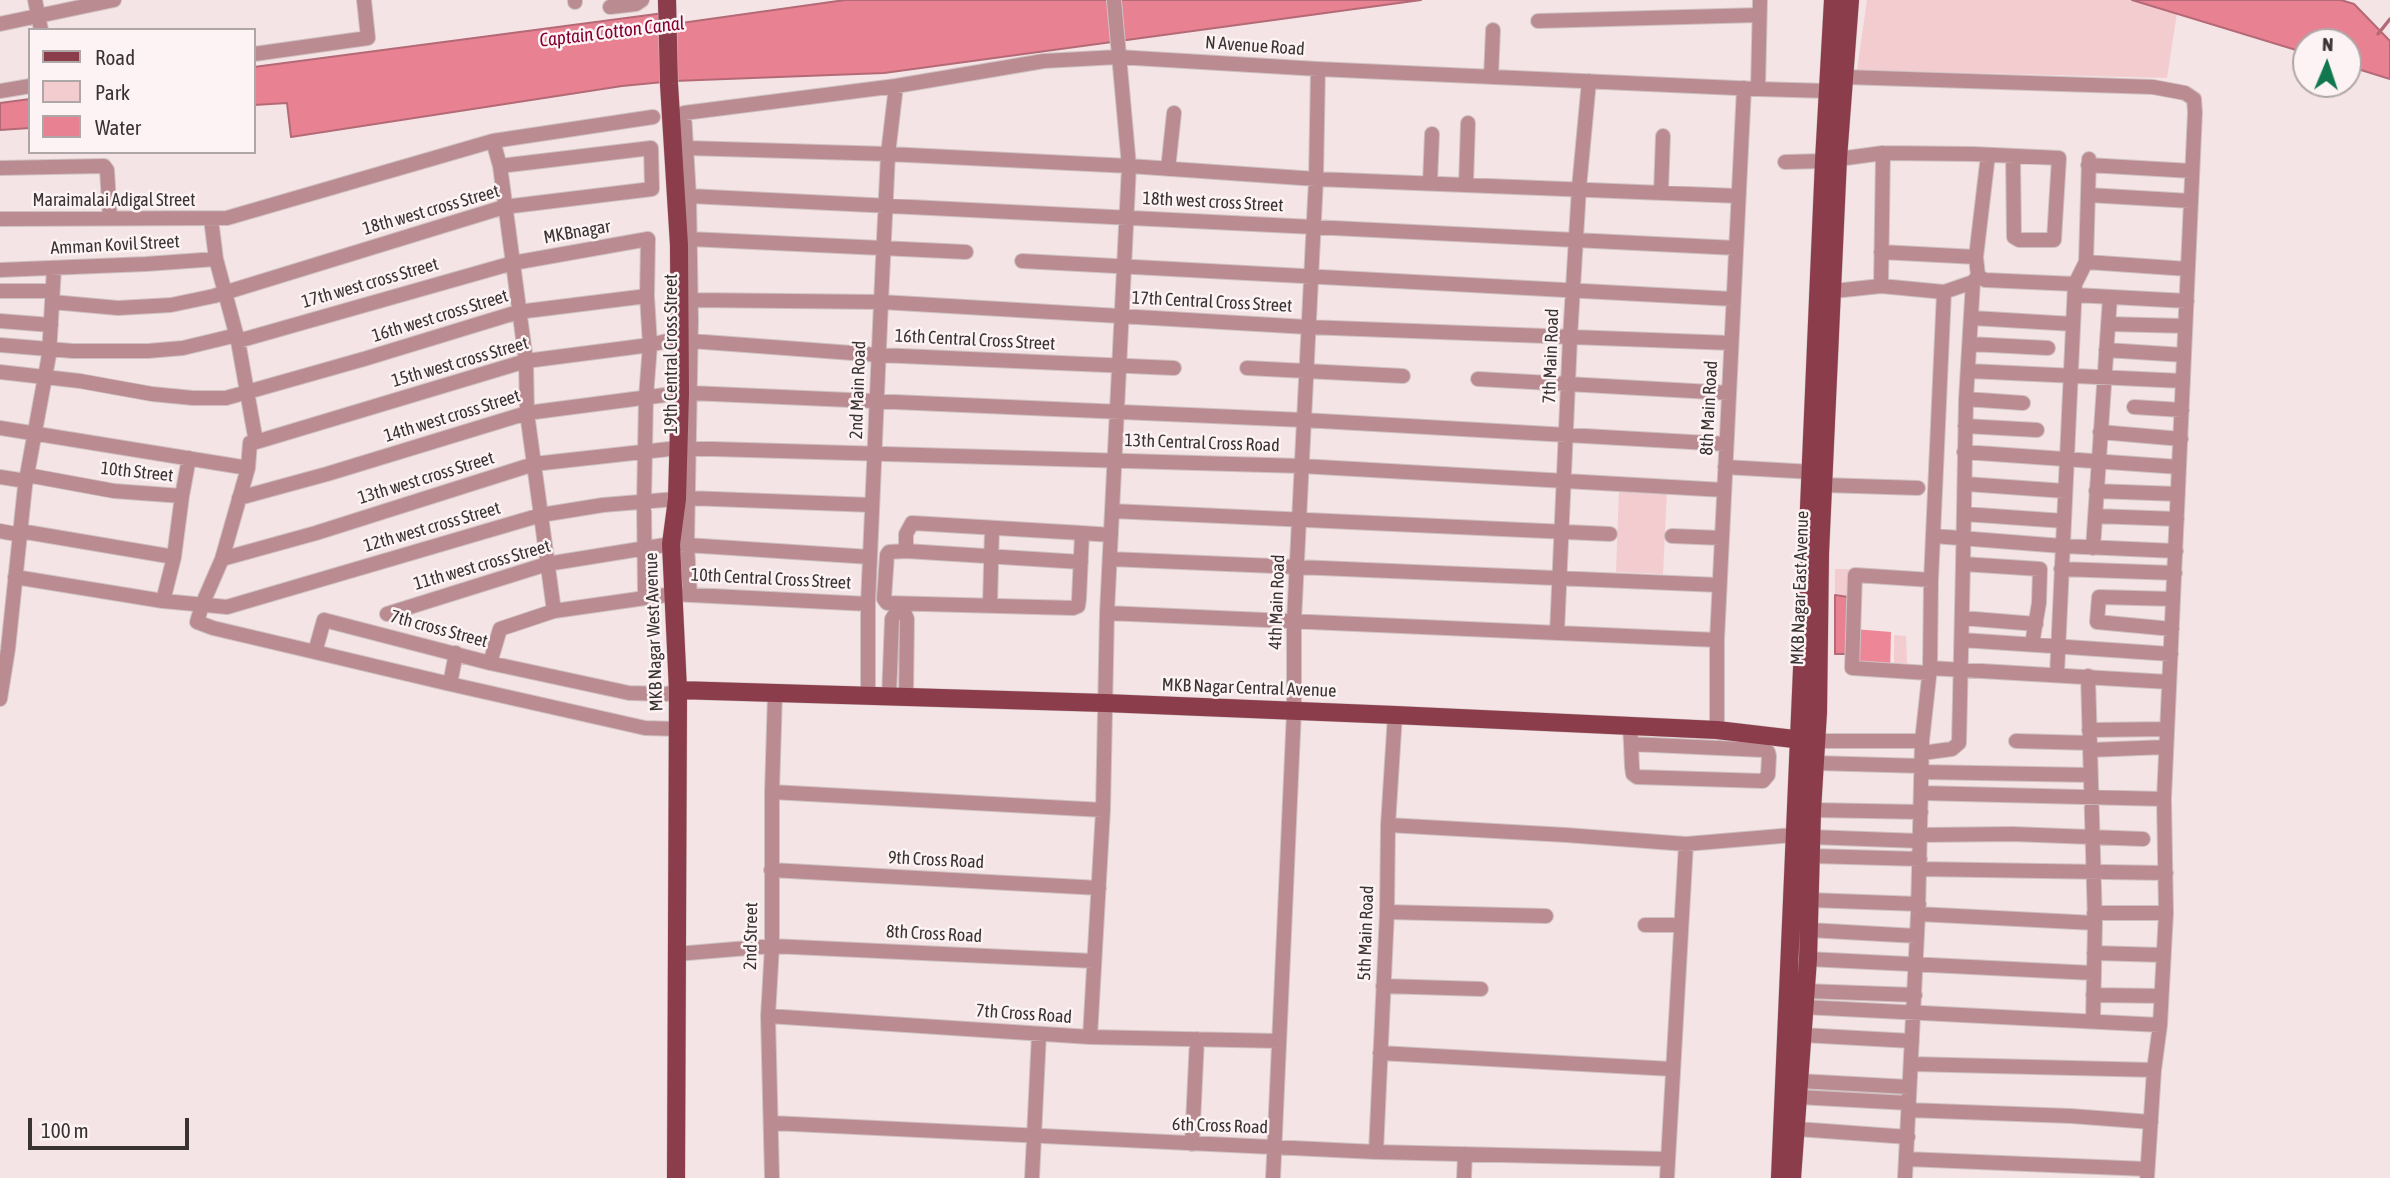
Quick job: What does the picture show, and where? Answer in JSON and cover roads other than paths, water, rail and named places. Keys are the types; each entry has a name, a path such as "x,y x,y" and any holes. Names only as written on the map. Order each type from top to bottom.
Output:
{"main road":[{"path":"1818,479 1831,159 1828,91 1833,0"},
{"name":"MKB Nagar East Avenue","path":"1780,1178 1808,741 1818,479 1834,291 1831,159 1844,77 1850,0"},
{"name":"MKB Nagar West Avenue","path":"667,2 686,393 679,545 681,594 678,690 676,1178"},
{"name":"MKB Nagar Central Avenue","path":"678,690 1395,715 1631,735 1717,730 1808,741"},
{"name":"MKB Nagar East Avenue","path":"1792,1178 1808,959 1812,856 1802,836 1812,810 1815,763 1808,741"}],"street":[{"path":"35,0 40,24"},
{"path":"0,24 40,24 114,0"},
{"path":"256,54 368,38 364,0"},
{"path":"610,7 636,4 642,0"},
{"path":"1090,1037 1099,888 1107,613 1129,166 1114,0"},
{"path":"1538,21 1759,7"},
{"name":"8th Main Road","path":"1717,730 1719,585 1738,196 1759,7"},
{"path":"1491,77 1493,30"},
{"name":"N Avenue Road","path":"684,113 896,86 1044,61 1118,57 1318,69 1828,91"},
{"name":"4th Main Road","path":"1273,1178 1294,711 1294,621 1316,179 1318,69"},
{"path":"1828,91 1844,77 2153,86 2185,93 2194,100 2164,799 2166,913 2160,1025 2147,1174 1906,1159"},
{"name":"7th Main Road","path":"1558,633 1570,338 1589,81"},
{"path":"0,91 28,86"},
{"name":"2nd Main Road","path":"868,696 868,604 881,303 888,154 896,86"},
{"name":"19th Central Cross Street","path":"684,113 691,300 685,330"},
{"path":"1168,169 1174,113"},
{"name":"Maraimalai Adigal Street","path":"0,219 228,218 493,141 653,117"},
{"path":"1466,184 1468,123"},
{"path":"1430,183 1432,134"},
{"path":"1661,192 1663,136"},
{"path":"493,141 500,166 526,361 527,412 554,611"},
{"name":"18th west cross Street","path":"0,291 52,297 88,307 140,308 171,305 214,296 504,207 652,190 651,148 500,166"},
{"path":"687,148 888,154 1316,179 1738,196"},
{"path":"1881,286 1884,153"},
{"path":"1785,162 1884,153 1987,155 2013,156 2059,158 2054,240 2019,240 2014,237 2013,156"},
{"path":"1815,763 1922,758 1952,749 1959,743 1966,399 1976,257 1987,155"},
{"path":"2057,674 2075,289 2085,262 2089,162 2192,171"},
{"path":"0,168 104,166 107,170 110,219"},
{"path":"2088,195 2191,201"},
{"name":"18th west cross Street","path":"689,196 1735,248"},
{"path":"211,219 215,251 237,338 256,442 250,443 248,468 222,559 197,622 645,729 678,729"},
{"name":"MKBnagar","path":"513,263 648,239 647,296"},
{"path":"690,239 966,252"},
{"name":"Amman Kovil Street","path":"0,270 54,268 215,251"},
{"path":"1881,252 1976,257"},
{"path":"1022,261 1733,299"},
{"path":"2085,262 2188,269"},
{"name":"17th west cross Street","path":"49,348 148,351 183,348 237,338 513,263"},
{"path":"0,699 26,478 49,348 54,268"},
{"path":"1834,291 1881,286 1944,292 1975,279 1985,279 2075,289 2110,297 2186,301"},
{"path":"1905,1178 1919,909 1922,758 1929,670 1944,292"},
{"path":"645,598 643,549 646,397 650,345 647,296"},
{"name":"16th west cross Street","path":"0,372 44,376 152,394 226,398 518,312 647,296"},
{"path":"2094,548 2110,297"},
{"name":"17th Central Cross Street","path":"691,300 881,303 1307,327 1731,343"},
{"path":"1972,318 2073,324"},
{"path":"0,321 51,325"},
{"path":"2108,324 2185,326"},
{"name":"15th west cross Street","path":"256,442 526,361 650,345 685,330"},
{"name":"16th Central Cross Street","path":"685,330 879,355 1174,368"},
{"path":"1970,344 2048,348"},
{"path":"0,345 49,348"},
{"path":"2106,350 2184,355"},
{"path":"1247,368 1403,376"},
{"path":"1969,371 2183,381"},
{"path":"1478,379 1729,393"},
{"name":"14th west cross Street","path":"239,498 327,474 527,412 686,393 1303,420 1726,444"},
{"path":"1966,399 2023,403"},
{"path":"2134,407 2182,410"},
{"path":"1965,426 2037,430"},
{"path":"0,428 248,468"},
{"path":"2100,432 2180,439"},
{"name":"13th Central Cross Road","path":"645,452 684,449 1115,459 1301,466 1724,490"},
{"name":"13th west cross Street","path":"222,559 316,533 534,464 645,452"},
{"path":"1964,452 2179,467"},
{"path":"182,496 189,458"},
{"path":"1725,467 1918,488"},
{"name":"10th Street","path":"0,477 182,496 174,557 163,601"},
{"path":"1966,484 2065,491"},
{"path":"2096,491 2178,494"},
{"name":"12th west cross Street","path":"15,577 163,601 227,607 541,515 603,505 682,498 872,505"},
{"path":"1112,511 1610,534"},
{"path":"1964,514 2064,521"},
{"path":"2095,516 2177,519"},
{"path":"906,551 906,534 912,523 1111,535"},
{"path":"990,605 992,528"},
{"path":"0,531 21,535 26,532 174,557"},
{"path":"1081,562 889,552 884,599 887,603 901,604 1073,608 1078,606 1081,562 1082,533"},
{"path":"1672,536 1721,538"},
{"path":"1934,536 2176,551"},
{"name":"11th west cross Street","path":"387,614 547,564 643,549 679,545 870,557"},
{"path":"1110,559 1719,585"},
{"path":"1963,564 2040,569 2032,644"},
{"path":"2061,569 2175,573"},
{"path":"1931,580 1855,575 1852,668 2057,674 2169,682"},
{"name":"10th Central Cross Street","path":"490,663 500,629 554,611 681,594 868,604"},
{"path":"2172,629 2096,622 2099,597 2173,599"},
{"path":"897,697 907,620 901,604"},
{"path":"1107,613 1717,640"},
{"path":"1962,618 2036,624"},
{"name":"7th cross Street","path":"315,652 324,620 490,663 629,694 667,694 678,690"},
{"path":"1962,640 2171,654"},
{"path":"450,684 456,653"},
{"path":"2088,676 2094,918 2093,1021"},
{"name":"2nd Street","path":"772,1178 768,1016 772,946 775,694"},
{"name":"5th Main Road","path":"1376,1152 1387,912 1388,825 1395,715"},
{"path":"2090,741 2167,729"},
{"path":"1631,735 1763,750 1768,752 1769,756 1768,775 1763,781 1637,777 1633,774 1631,735"},
{"path":"1808,741 1922,758 2090,775"},
{"path":"2016,741 2090,741 2166,747"},
{"path":"772,792 1102,810"},
{"path":"1921,793 2164,799"},
{"path":"1812,810 1921,812"},
{"path":"1388,825 1686,844 1802,836 1920,838 2012,834 2143,839"},
{"path":"1667,1178 1686,844"},
{"path":"1812,856 1919,864 2166,873"},
{"name":"9th Cross Road","path":"771,870 1099,888"},
{"path":"1810,900 2094,918 2166,913"},
{"path":"1387,912 1546,916"},
{"path":"1645,925 1681,925"},
{"path":"1809,930 1917,936"},
{"name":"8th Cross Road","path":"676,954 772,946 1094,961"},
{"path":"2094,953 2163,955"},
{"path":"1808,959 2093,972"},
{"path":"1382,986 1481,989"},
{"path":"1804,999 1915,995"},
{"path":"2093,995 2161,996"},
{"path":"1804,999 1914,1011 2160,1025"},
{"name":"7th Cross Road","path":"768,1016 1090,1037 1279,1041"},
{"path":"1032,1178 1039,1034"},
{"path":"1802,1035 1912,1041"},
{"path":"1192,1144 1197,1039"},
{"path":"1380,1053 1672,1069"},
{"path":"1911,1063 2154,1070"},
{"path":"1798,1089 1909,1087"},
{"path":"1798,1089 1909,1106 2151,1122"},
{"name":"6th Cross Road","path":"772,1124 1376,1152 1666,1159"},
{"path":"1797,1129 1908,1137"},
{"path":"1464,1178 1465,1154"},
{"path":"1792,1178 1798,1178"}],"water":[{"name":"Captain Cotton Canal","path":"845,0 1421,0 884,73 674,81 622,86 291,137 287,103 256,105 256,67 664,13 667,25"},
{"path":"2132,0 2341,0 2354,4 2390,41 2390,79 2362,70 2362,28 2292,28 2292,49"},
{"path":"28,99 28,128 0,130 0,103"},
{"path":"1835,595 1848,597 1847,654 1835,654"}],"waterway":[{"path":"2378,34 2390,19"}]}
